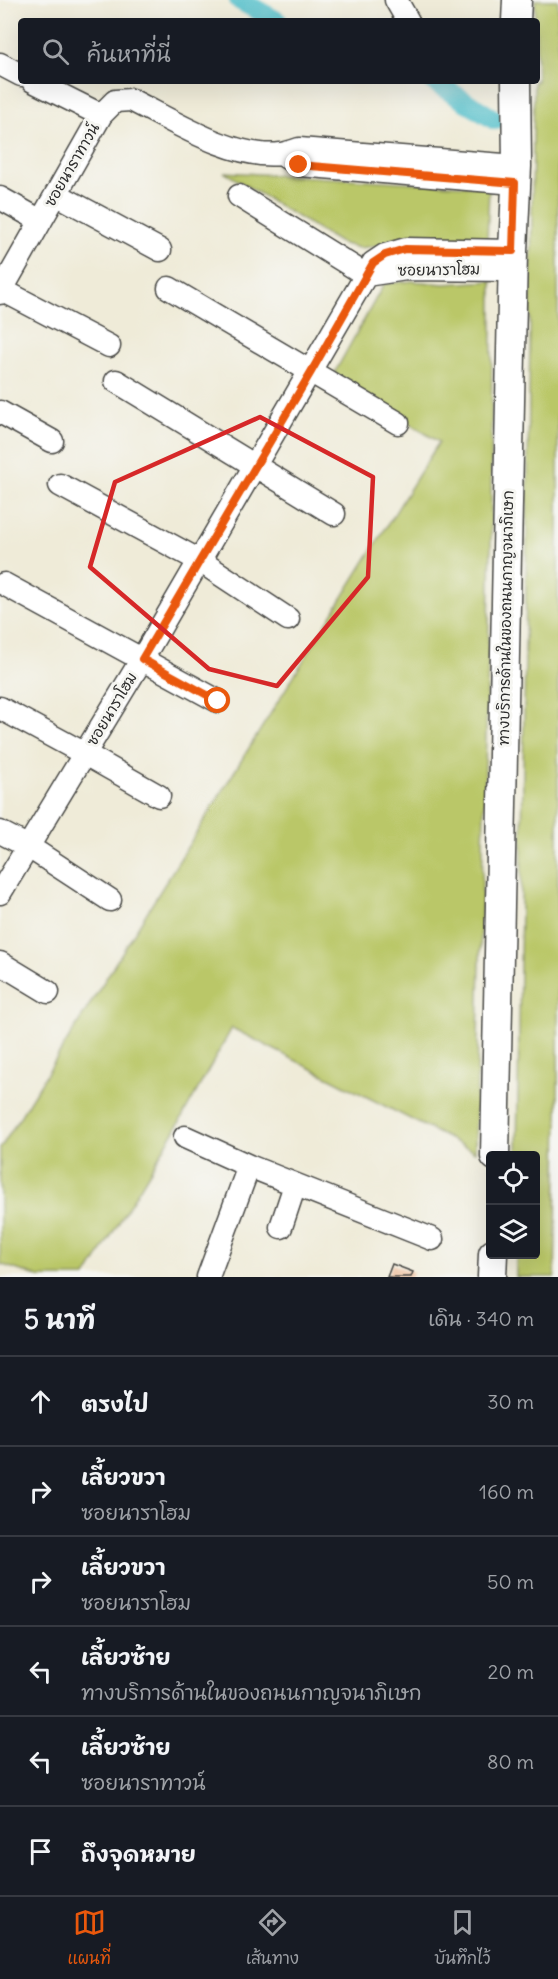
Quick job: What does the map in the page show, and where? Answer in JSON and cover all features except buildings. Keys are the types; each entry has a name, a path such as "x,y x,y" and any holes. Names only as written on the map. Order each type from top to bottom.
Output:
{"main road":[{"path":"516,18 517,0"},
{"name":"ทางบริการด้านในของถนนกาญจนาภิเษก","path":"495,1151 516,84"},
{"path":"492,1277 493,1259"}],"street":[{"path":"396,0 406,18"},
{"path":"0,64 18,73"},
{"path":"39,84 101,115"},
{"name":"ซอยนาราทาวน์","path":"1,291 101,115 115,101 131,100 224,146 256,154 281,154 299,165 516,175"},
{"path":"56,194 160,250"},
{"path":"239,196 366,275"},
{"path":"0,198 41,221"},
{"name":"ซอยนาราโฮม","path":"0,893 142,659 366,275 406,269 513,260"},
{"path":"169,288 398,423"},
{"path":"1,291 109,346"},
{"path":"116,381 334,514"},
{"path":"0,412 52,441"},
{"path":"60,485 200,561 288,619"},
{"path":"4,584 218,701"},
{"path":"0,708 159,796"},
{"path":"0,831 29,847 110,900"},
{"path":"0,963 48,992"},
{"path":"185,1137 295,1185 432,1239"},
{"path":"208,1277 249,1166"},
{"path":"281,1227 295,1185"}],"highlighted area":[{"path":"260,417 373,477 368,577 277,686 209,669 90,567 115,482"}],"green space":[{"path":"535,0 558,0 558,1105 555,1277 516,1277 516,1259 540,1259 540,1151 517,1151 534,84 540,84 540,18 535,18"},
{"path":"224,172 489,187 487,242 423,241 359,248 340,243"},
{"path":"412,281 444,284 492,281 491,546 475,1152 232,1028 175,1130 86,1277 39,1277 0,1264 0,1149 439,442 338,378 335,372 384,284"}],"waterway":[{"path":"239,0 272,18"},
{"path":"438,84 495,120"}],"route":[{"path":"218,701 142,659 373,263 385,255 405,249 513,251 515,183 299,165"}]}
